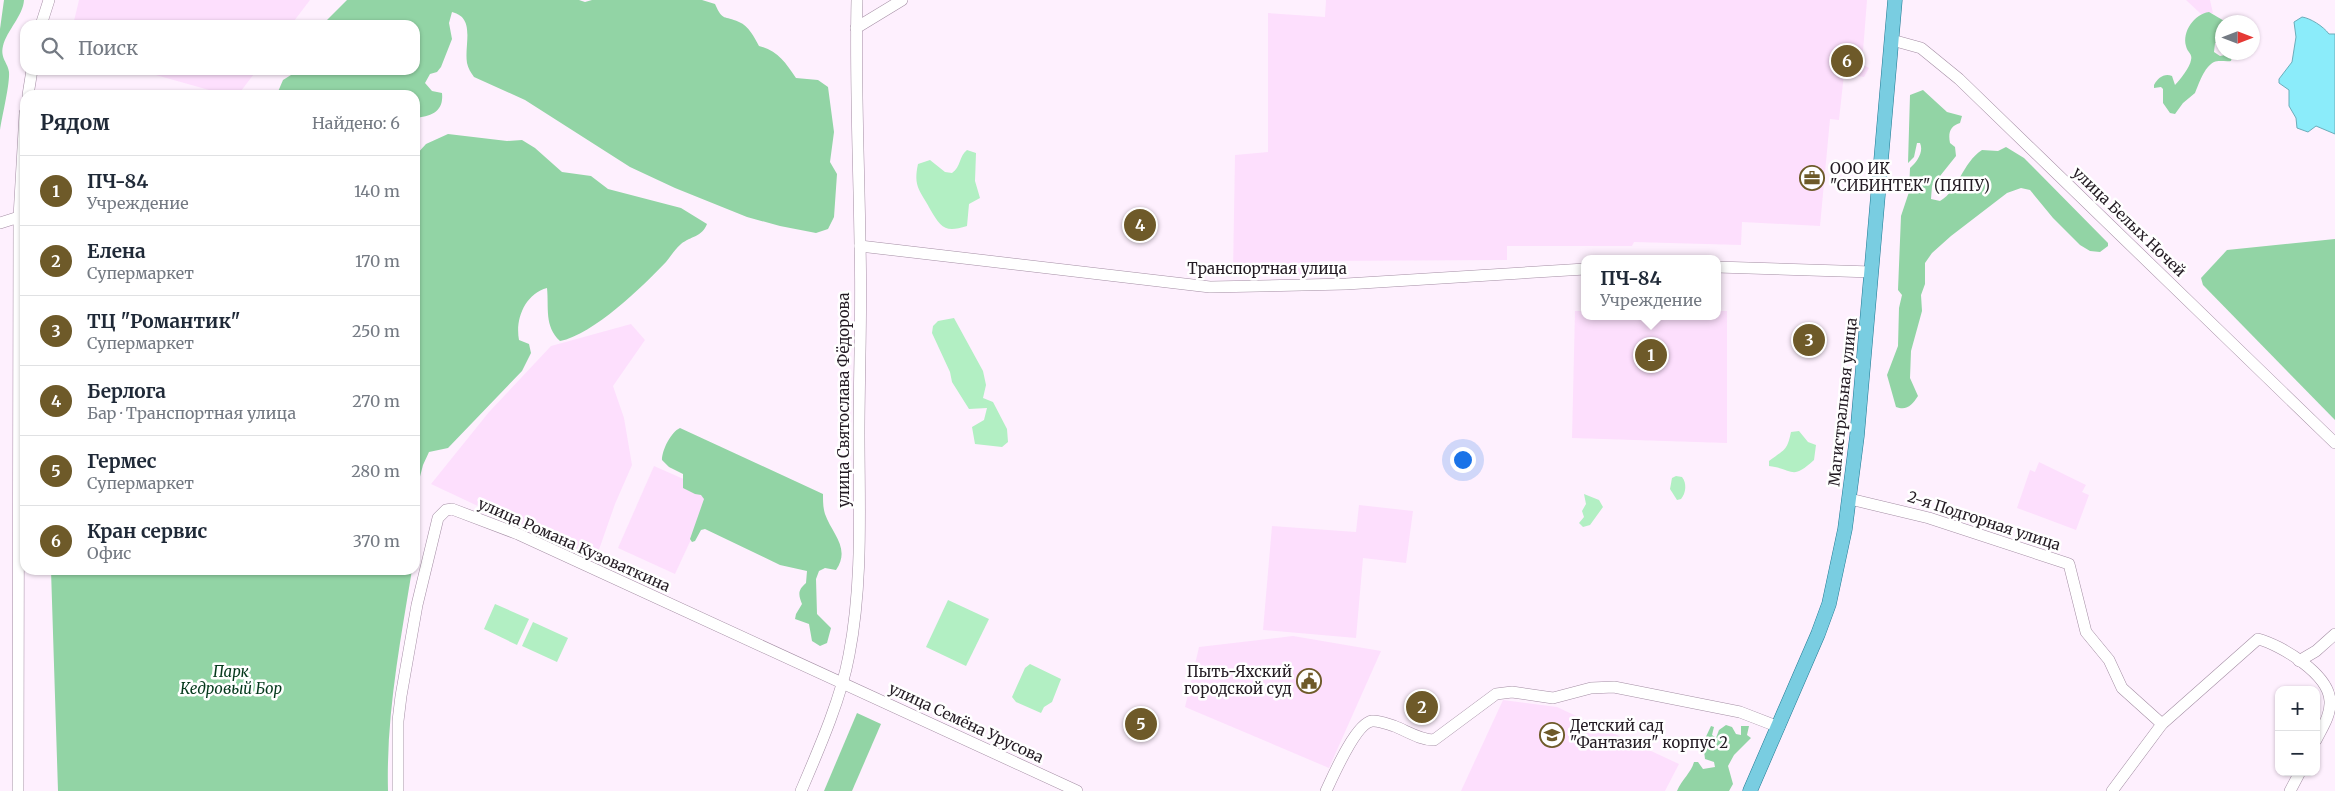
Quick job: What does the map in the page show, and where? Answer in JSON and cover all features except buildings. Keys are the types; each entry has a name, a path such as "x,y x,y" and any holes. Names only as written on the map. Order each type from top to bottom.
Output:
{"main road":[{"name":"Магистральная улица","path":"1750,791 1804,670 1829,604 1850,499 1872,272 1895,0"}],"street":[{"path":"43,20 49,0"},
{"name":"улица Святослава Фёдорова","path":"801,791 819,749 842,682 849,656 856,595 860,246 856,114 857,0"},
{"path":"856,28 902,0"},
{"name":"улица Белых Ночей","path":"1892,40 1921,48 1959,79 2335,443"},
{"path":"29,90 31,75"},
{"path":"18,791 20,200"},
{"path":"0,223 19,217"},
{"name":"Транспортная улица","path":"860,246 1210,287 1346,284 1581,269"},
{"path":"1721,267 1872,272"},
{"name":"2-я Подгорная улица","path":"1850,499 1929,518 2069,564 2086,632 2109,660 2122,688 2162,724"},
{"name":"улица Романа Кузоваткина","path":"398,791 398,721 404,678 436,523 446,510 461,511 518,534 842,682"},
{"path":"2299,661 2316,651 2335,634"},
{"path":"2112,791 2162,724 2258,639 2281,647 2324,684 2329,692 2329,712 2320,731"},
{"name":"улица Семёна Урусова","path":"842,682 1077,791"},
{"path":"1326,791 1350,745 1365,724 1370,721 1380,721 1425,739 1434,740 1496,694 1506,692 1553,698 1591,688 1614,686 1740,712 1779,727"},
{"path":"2290,791 2298,776"}],"shaded area":[{"path":"79,0 310,0 295,20 74,20"},
{"path":"1326,0 1867,0 1862,64 1869,68 1864,77 1844,74 1839,120 1830,119 1820,226 1742,222 1741,245 1634,242 1632,246 1507,246 1507,260 1320,261 1318,275 1233,273 1235,155 1268,152 1268,13 1325,17"},
{"path":"2186,0 2210,0 2213,13 2201,14"},
{"path":"156,75 253,75 242,90 209,90"},
{"path":"1575,311 1581,311 1581,320 1721,320 1721,311 1727,311 1727,443 1572,438"},
{"path":"631,324 645,340 613,386 624,418 632,465 615,504 595,561 431,484 489,412 551,346"},
{"path":"2039,462 2086,485 2082,492 2089,495 2076,530 2017,508 2030,470 2035,472"},
{"path":"654,466 713,492 675,574 618,548"},
{"path":"1359,505 1413,511 1406,563 1363,558 1356,638 1263,630 1272,526 1356,532"},
{"path":"1293,636 1381,651 1329,768 1185,707 1199,647"},
{"name":"Детский сад \"Фантазия\" корпус 2","path":"1503,700 1557,707 1679,764 1665,791 1461,791"}],"green space":[{"path":"4,0 24,0 21,12 5,40 2,50 9,77 0,130 0,29"},
{"path":"347,0 579,0 585,2 592,0 702,0 715,4 722,16 746,26 759,46 776,54 796,78 818,80 828,87 834,132 830,162 837,174 834,217 828,229 816,233 780,226 747,217 675,188 630,167 525,100 474,77 467,63 466,56 467,26 459,15 452,12 449,23 452,39 441,67 437,72 430,74 425,83 432,91 442,93 439,109 431,114 420,117 420,90 279,90 283,80 291,75 420,75 420,20 327,20"},
{"path":"2209,12 2215,16 2215,60 2231,61 2216,61 2210,64 2202,76 2195,93 2183,103 2175,114 2170,113 2163,103 2163,89 2161,87 2154,88 2154,85 2159,78 2164,76 2172,76 2175,85 2182,77 2189,66 2191,58 2185,41 2186,35 2190,24 2204,13"},
{"path":"1923,90 1947,112 1962,116 1960,123 1952,128 1949,136 1950,143 1955,147 1956,156 1932,186 1931,199 1940,201 1946,196 1975,155 1982,150 1998,151 2006,147 2024,158 2108,243 2108,246 2100,252 2090,251 2080,245 2053,218 2030,190 2021,188 2007,193 1951,236 1932,253 1925,263 1925,284 1921,295 1922,311 1911,351 1910,378 1918,396 1906,408 1900,408 1896,407 1887,375 1898,346 1899,308 1902,295 1898,290 1901,216 1909,192 1910,168 1917,160 1921,150 1920,143 1917,143 1914,157 1908,163 1910,95"},
{"path":"448,134 507,141 522,140 535,148 562,172 591,176 608,189 681,208 707,224 699,234 679,246 656,272 617,308 587,330 573,337 560,341 555,335 549,323 547,288 533,296 523,308 520,316 519,340 529,344 531,353 522,371 448,448 429,452 420,477 420,151 426,144"},
{"path":"967,150 976,153 975,181 980,198 969,204 967,226 949,229 937,221 918,188 916,178 918,164 930,160 945,172 952,173"},
{"path":"2335,239 2335,420 2203,285 2201,278 2227,250"},
{"path":"954,318 983,371 986,385 983,398 993,402 1007,429 1008,442 1002,447 975,444 972,427 984,420 987,408 969,409 952,382 950,372 932,333 933,326 938,321"},
{"path":"680,428 823,494 825,514 839,541 842,555 836,570 825,568 819,571 816,579 817,614 831,628 827,643 820,646 812,641 809,624 795,619 802,604 800,592 806,583 807,571 780,565 705,529 701,530 695,541 692,542 690,539 704,499 701,495 683,488 683,474 669,467 662,460 664,451 673,433"},
{"path":"1799,431 1808,442 1816,445 1814,460 1796,472 1769,466 1769,461 1782,452 1788,443 1791,432"},
{"path":"1676,476 1684,479 1685,485 1683,497 1677,500 1670,489 1672,478"},
{"path":"1584,494 1599,500 1603,507 1590,525 1583,527 1579,523 1584,517 1582,511 1586,504"},
{"name":"Парк Кедровый Бор","path":"51,575 411,575 392,707 389,735 388,791 58,791"},
{"path":"948,600 989,619 966,666 926,647"},
{"path":"495,604 529,619 517,645 484,629"},
{"path":"533,622 568,638 557,662 522,646"},
{"path":"1030,664 1061,679 1052,702 1044,707 1041,713 1016,702 1012,697 1025,668"},
{"path":"857,713 881,724 852,791 824,791"},
{"path":"1726,725 1732,727 1736,734 1741,735 1741,726 1749,726 1747,735 1751,738 1734,755 1728,766 1733,784 1729,791 1677,791 1694,762 1698,762 1703,769 1715,767 1714,762 1705,759 1703,743 1711,726 1714,727 1712,735 1716,738 1719,730"}],"water":[{"path":"2302,17 2316,23 2329,34 2335,34 2335,134 2316,126 2308,132 2297,128 2296,118 2289,106 2289,90 2279,83 2279,79 2292,62 2296,37 2294,22"}],"place":[{"name":"Кран сервис","path":"1847,61"},
{"name":"ООО ИК \"СИБИНТЕК\" (ПЯПУ)","path":"1812,178"},
{"name":"Берлога","path":"1140,225"},
{"name":"ТЦ \"Романтик\"","path":"1809,340"},
{"name":"ПЧ-84","path":"1651,355"},
{"name":"Пыть-Яхский городской суд","path":"1309,681"},
{"name":"Елена","path":"1422,707"},
{"name":"Гермес","path":"1141,724"},
{"name":"Детский сад \"Фантазия\" корпус 2","path":"1552,735"}]}
